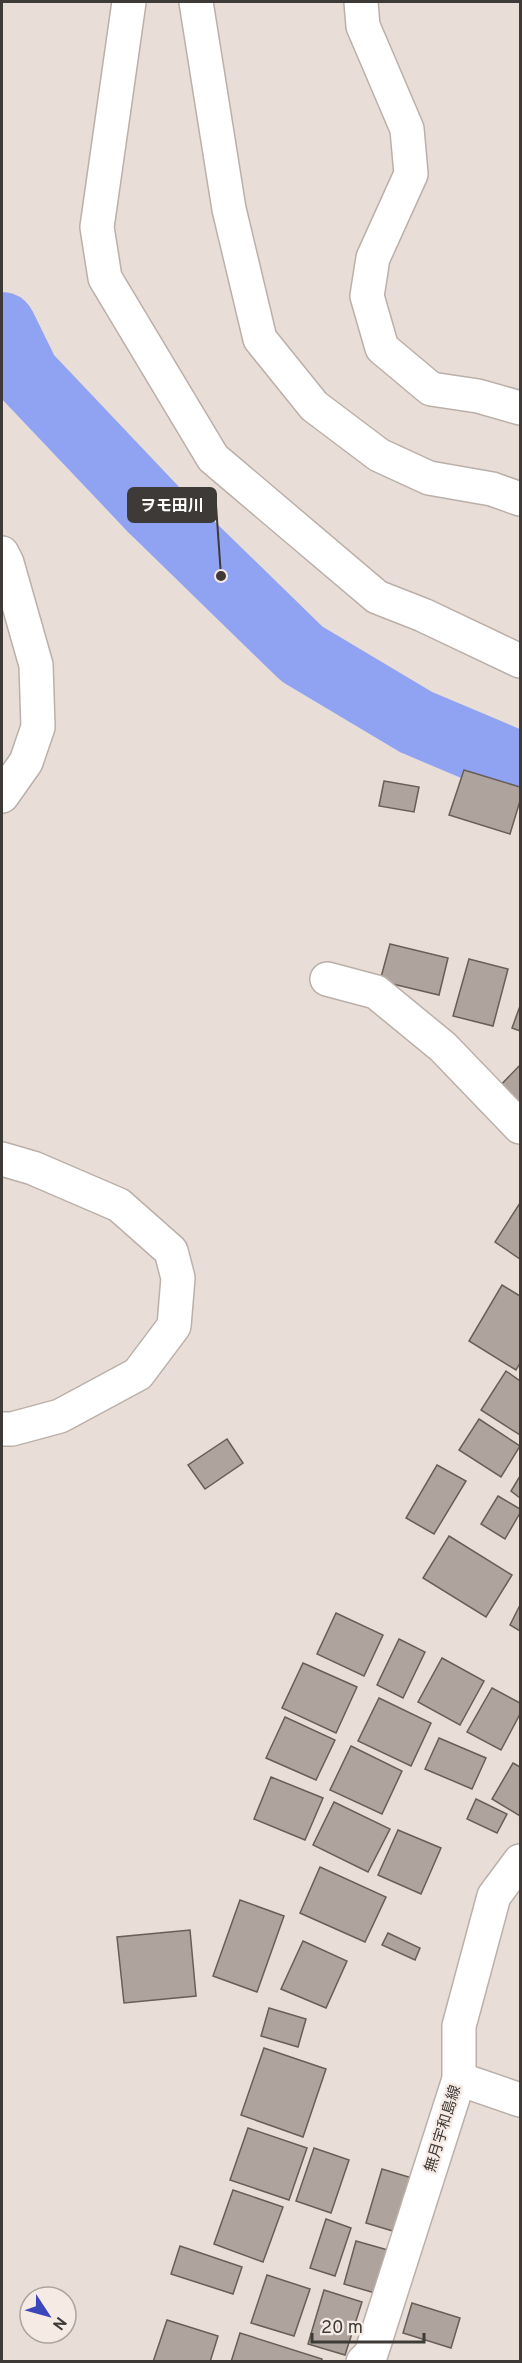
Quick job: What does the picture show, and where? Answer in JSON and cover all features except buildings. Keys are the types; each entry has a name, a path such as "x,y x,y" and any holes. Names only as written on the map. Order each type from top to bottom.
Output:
{"street":[{"path":"129,2 97,227 105,278 213,458 377,597 423,615 520,661"},
{"path":"196,2 229,209 260,339 314,406 379,455 429,478 492,489 520,499"},
{"path":"361,2 363,26 407,129 411,174 373,258 367,296 382,348 431,389 478,396 520,408"},
{"path":"2,553 7,563 36,665 38,727 26,762 2,796"},
{"path":"327,979 376,992 443,1047 520,1127"},
{"path":"2,1159 33,1168 119,1205 171,1251 178,1278 174,1326 138,1374 60,1416 12,1429 2,1429"},
{"name":"無月宇和島線","path":"363,2361 371,2354 459,2079 459,2026 494,1896 520,1861"},
{"path":"459,2079 520,2100"}],"waterway":[{"path":"2,326 26,375 154,510 302,654 416,722 520,766"}],"place":[{"name":"ヲモ田川","path":"221,576"}]}
